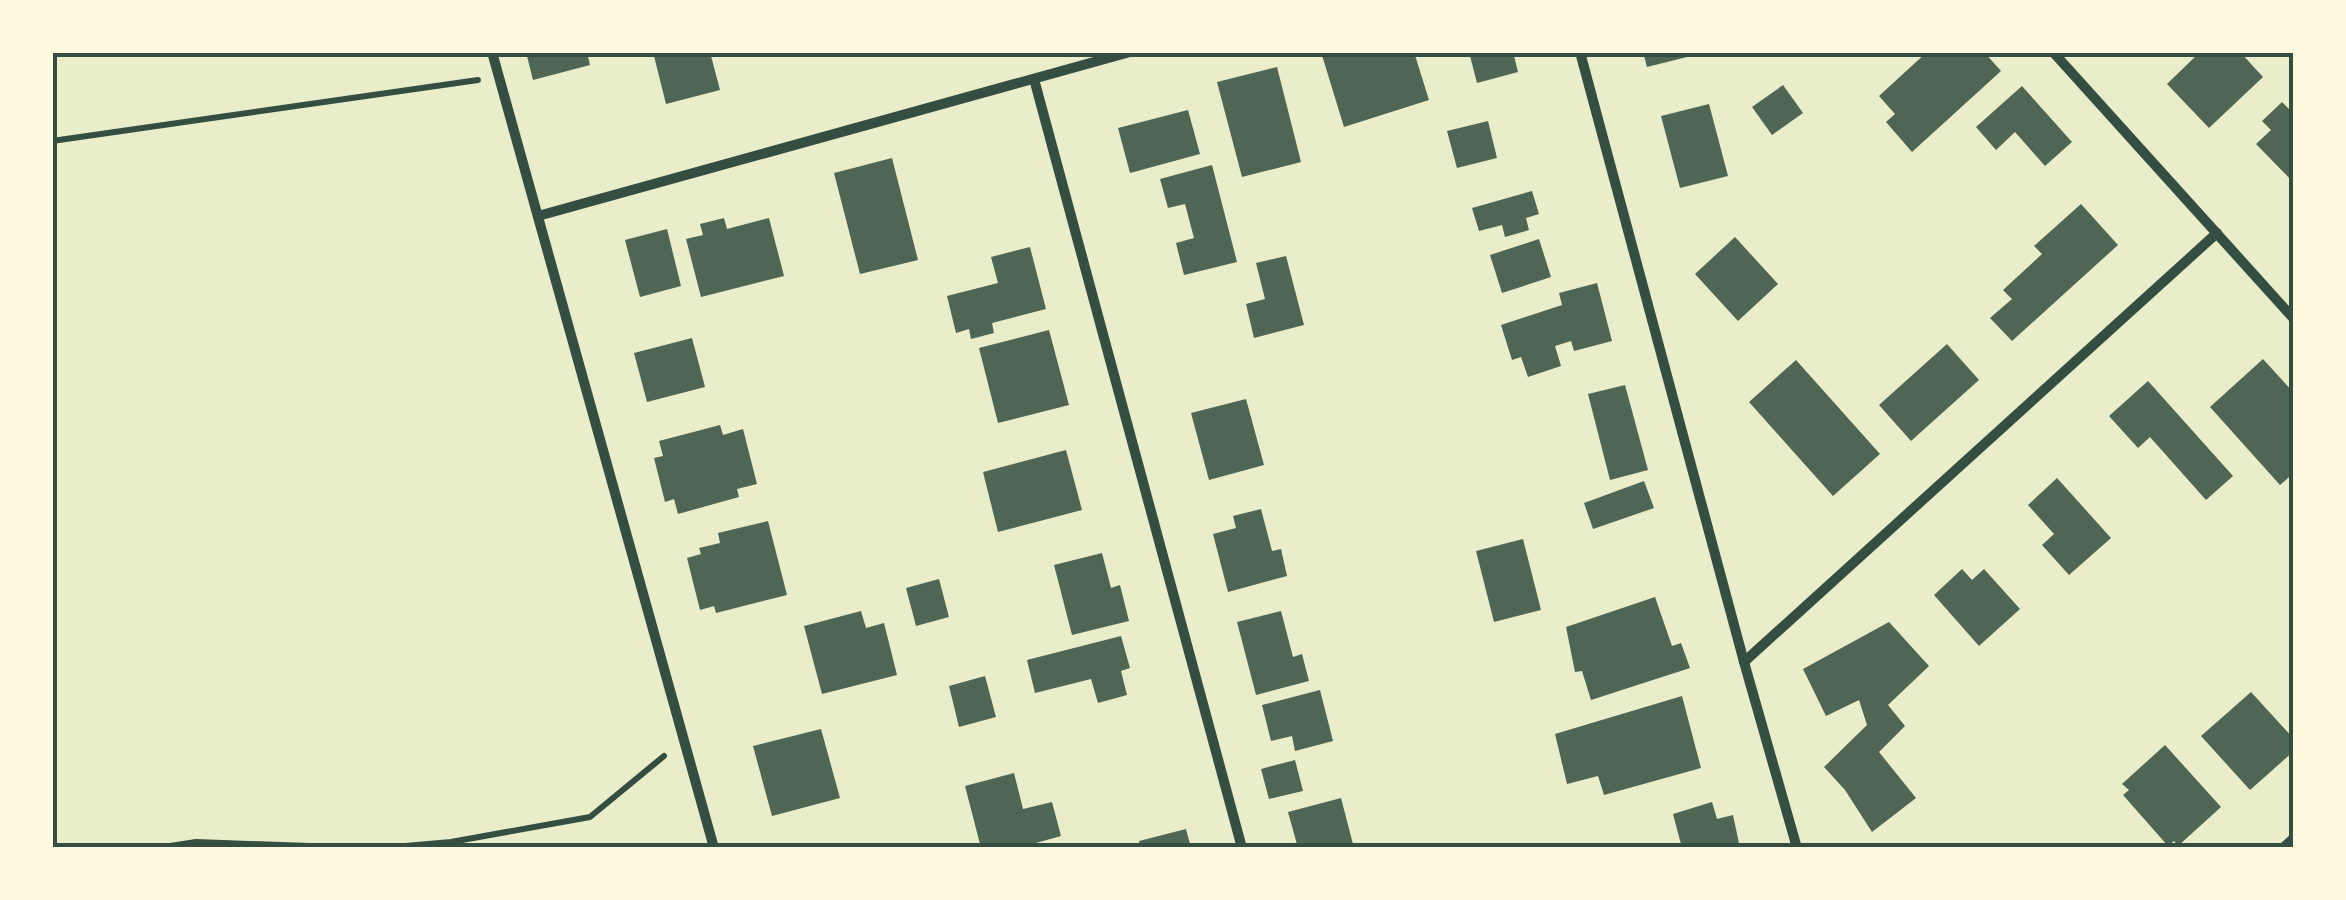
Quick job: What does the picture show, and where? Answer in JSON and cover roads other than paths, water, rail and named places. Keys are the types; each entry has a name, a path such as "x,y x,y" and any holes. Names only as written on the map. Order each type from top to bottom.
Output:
{"street":[{"path":"492,52 714,848"},
{"path":"538,216 1130,52"},
{"path":"1580,52 1797,848"},
{"path":"2053,52 2294,318"},
{"path":"1034,79 1242,848"},
{"path":"1744,662 2217,233"},
{"path":"2283,848 2294,838"}]}
